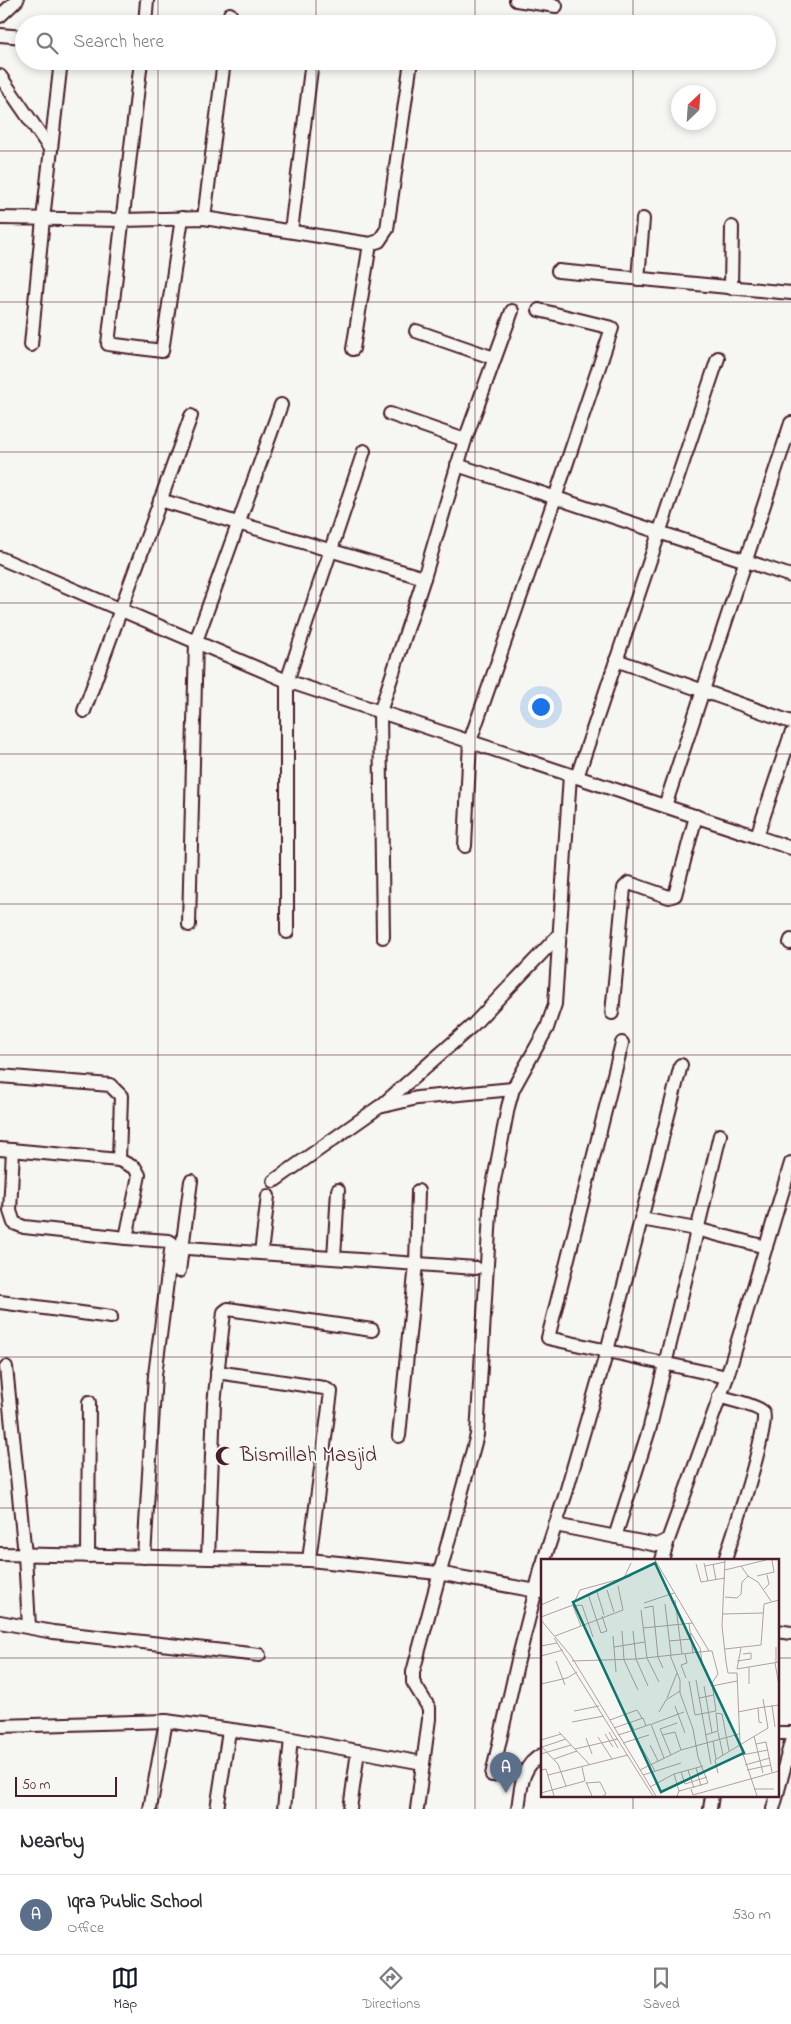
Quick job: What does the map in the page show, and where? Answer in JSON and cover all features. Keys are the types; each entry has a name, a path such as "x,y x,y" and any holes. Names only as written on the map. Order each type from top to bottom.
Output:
{"street":[{"path":"0,16 17,0"},
{"path":"146,15 147,0"},
{"path":"516,0 556,6"},
{"path":"0,35 15,37"},
{"path":"32,345 43,219 60,70"},
{"path":"139,70 108,344 162,352 182,218"},
{"path":"204,218 223,70"},
{"path":"291,231 311,70"},
{"path":"0,218 122,220 204,218 370,244 378,241 387,229 410,70"},
{"path":"0,76 51,150"},
{"path":"638,279 642,219"},
{"path":"731,288 732,226"},
{"path":"353,349 370,244"},
{"path":"558,272 791,293"},
{"path":"465,846 470,741 612,328 539,310"},
{"path":"383,937 380,712 424,578 464,440 512,311"},
{"path":"416,331 494,358"},
{"path":"417,1809 429,1708 413,1682 413,1672 438,1573 477,1435 491,1196 508,1106 513,1089 546,1028 555,1004 558,936 573,776 616,660 718,358"},
{"path":"190,925 196,641 281,405"},
{"path":"390,414 464,440"},
{"path":"84,711 192,416"},
{"path":"665,806 744,561 791,424"},
{"path":"287,932 287,681 364,451"},
{"path":"457,465 791,576"},
{"path":"160,500 424,578"},
{"path":"0,558 287,681 791,848"},
{"path":"616,660 791,722"},
{"path":"757,836 791,734"},
{"path":"612,1013 624,888 629,883 669,897 675,895 696,816"},
{"path":"274,1181 379,1107 473,1026 558,936"},
{"path":"622,1043 548,1338 727,1376"},
{"path":"544,1559 607,1351 681,1065"},
{"path":"0,1076 110,1085 121,1096 119,1160"},
{"path":"379,1107 417,1098 513,1089"},
{"path":"615,1537 650,1427 720,1135"},
{"path":"0,1149 119,1160 135,1168 139,1175 126,1238"},
{"path":"14,1150 10,1211 14,1223"},
{"path":"662,1559 727,1376 791,1165"},
{"path":"144,1557 155,1375 191,1181"},
{"path":"334,1258 338,1190"},
{"path":"399,1436 416,1264 418,1191"},
{"path":"262,1253 268,1196"},
{"path":"641,1219 696,1229 766,1247"},
{"path":"0,1221 24,1227 168,1241 178,1247 476,1268"},
{"path":"178,1247 179,1271"},
{"path":"0,1302 110,1317"},
{"path":"208,1558 214,1404 224,1312 228,1309 372,1330"},
{"path":"6,1367 25,1555 29,1627"},
{"path":"217,1372 324,1388 331,1392 309,1560"},
{"path":"720,1396 759,1409 764,1414 765,1421 757,1456 725,1559"},
{"path":"88,1556 89,1402"},
{"path":"555,1525 657,1545 668,1540"},
{"path":"0,1554 309,1560 438,1573 539,1591"},
{"path":"492,1775 539,1591 541,1574"},
{"path":"0,1622 259,1655"},
{"path":"778,1631 791,1634"},
{"path":"0,1726 166,1721 292,1739 423,1763"},
{"path":"150,1809 166,1721"},
{"path":"217,1809 230,1730"},
{"path":"778,1733 791,1733"},
{"path":"284,1809 292,1739"},
{"path":"778,1790 791,1742"},
{"path":"350,1809 358,1751"},
{"path":"518,1809 525,1770 532,1760 541,1756"},
{"path":"710,1809 712,1796"},
{"path":"773,1809 776,1796"}],"place":[{"name":"Bismillah Masjid","path":"225,1456"},
{"name":"Iqra Public School","path":"506,1793"}]}
